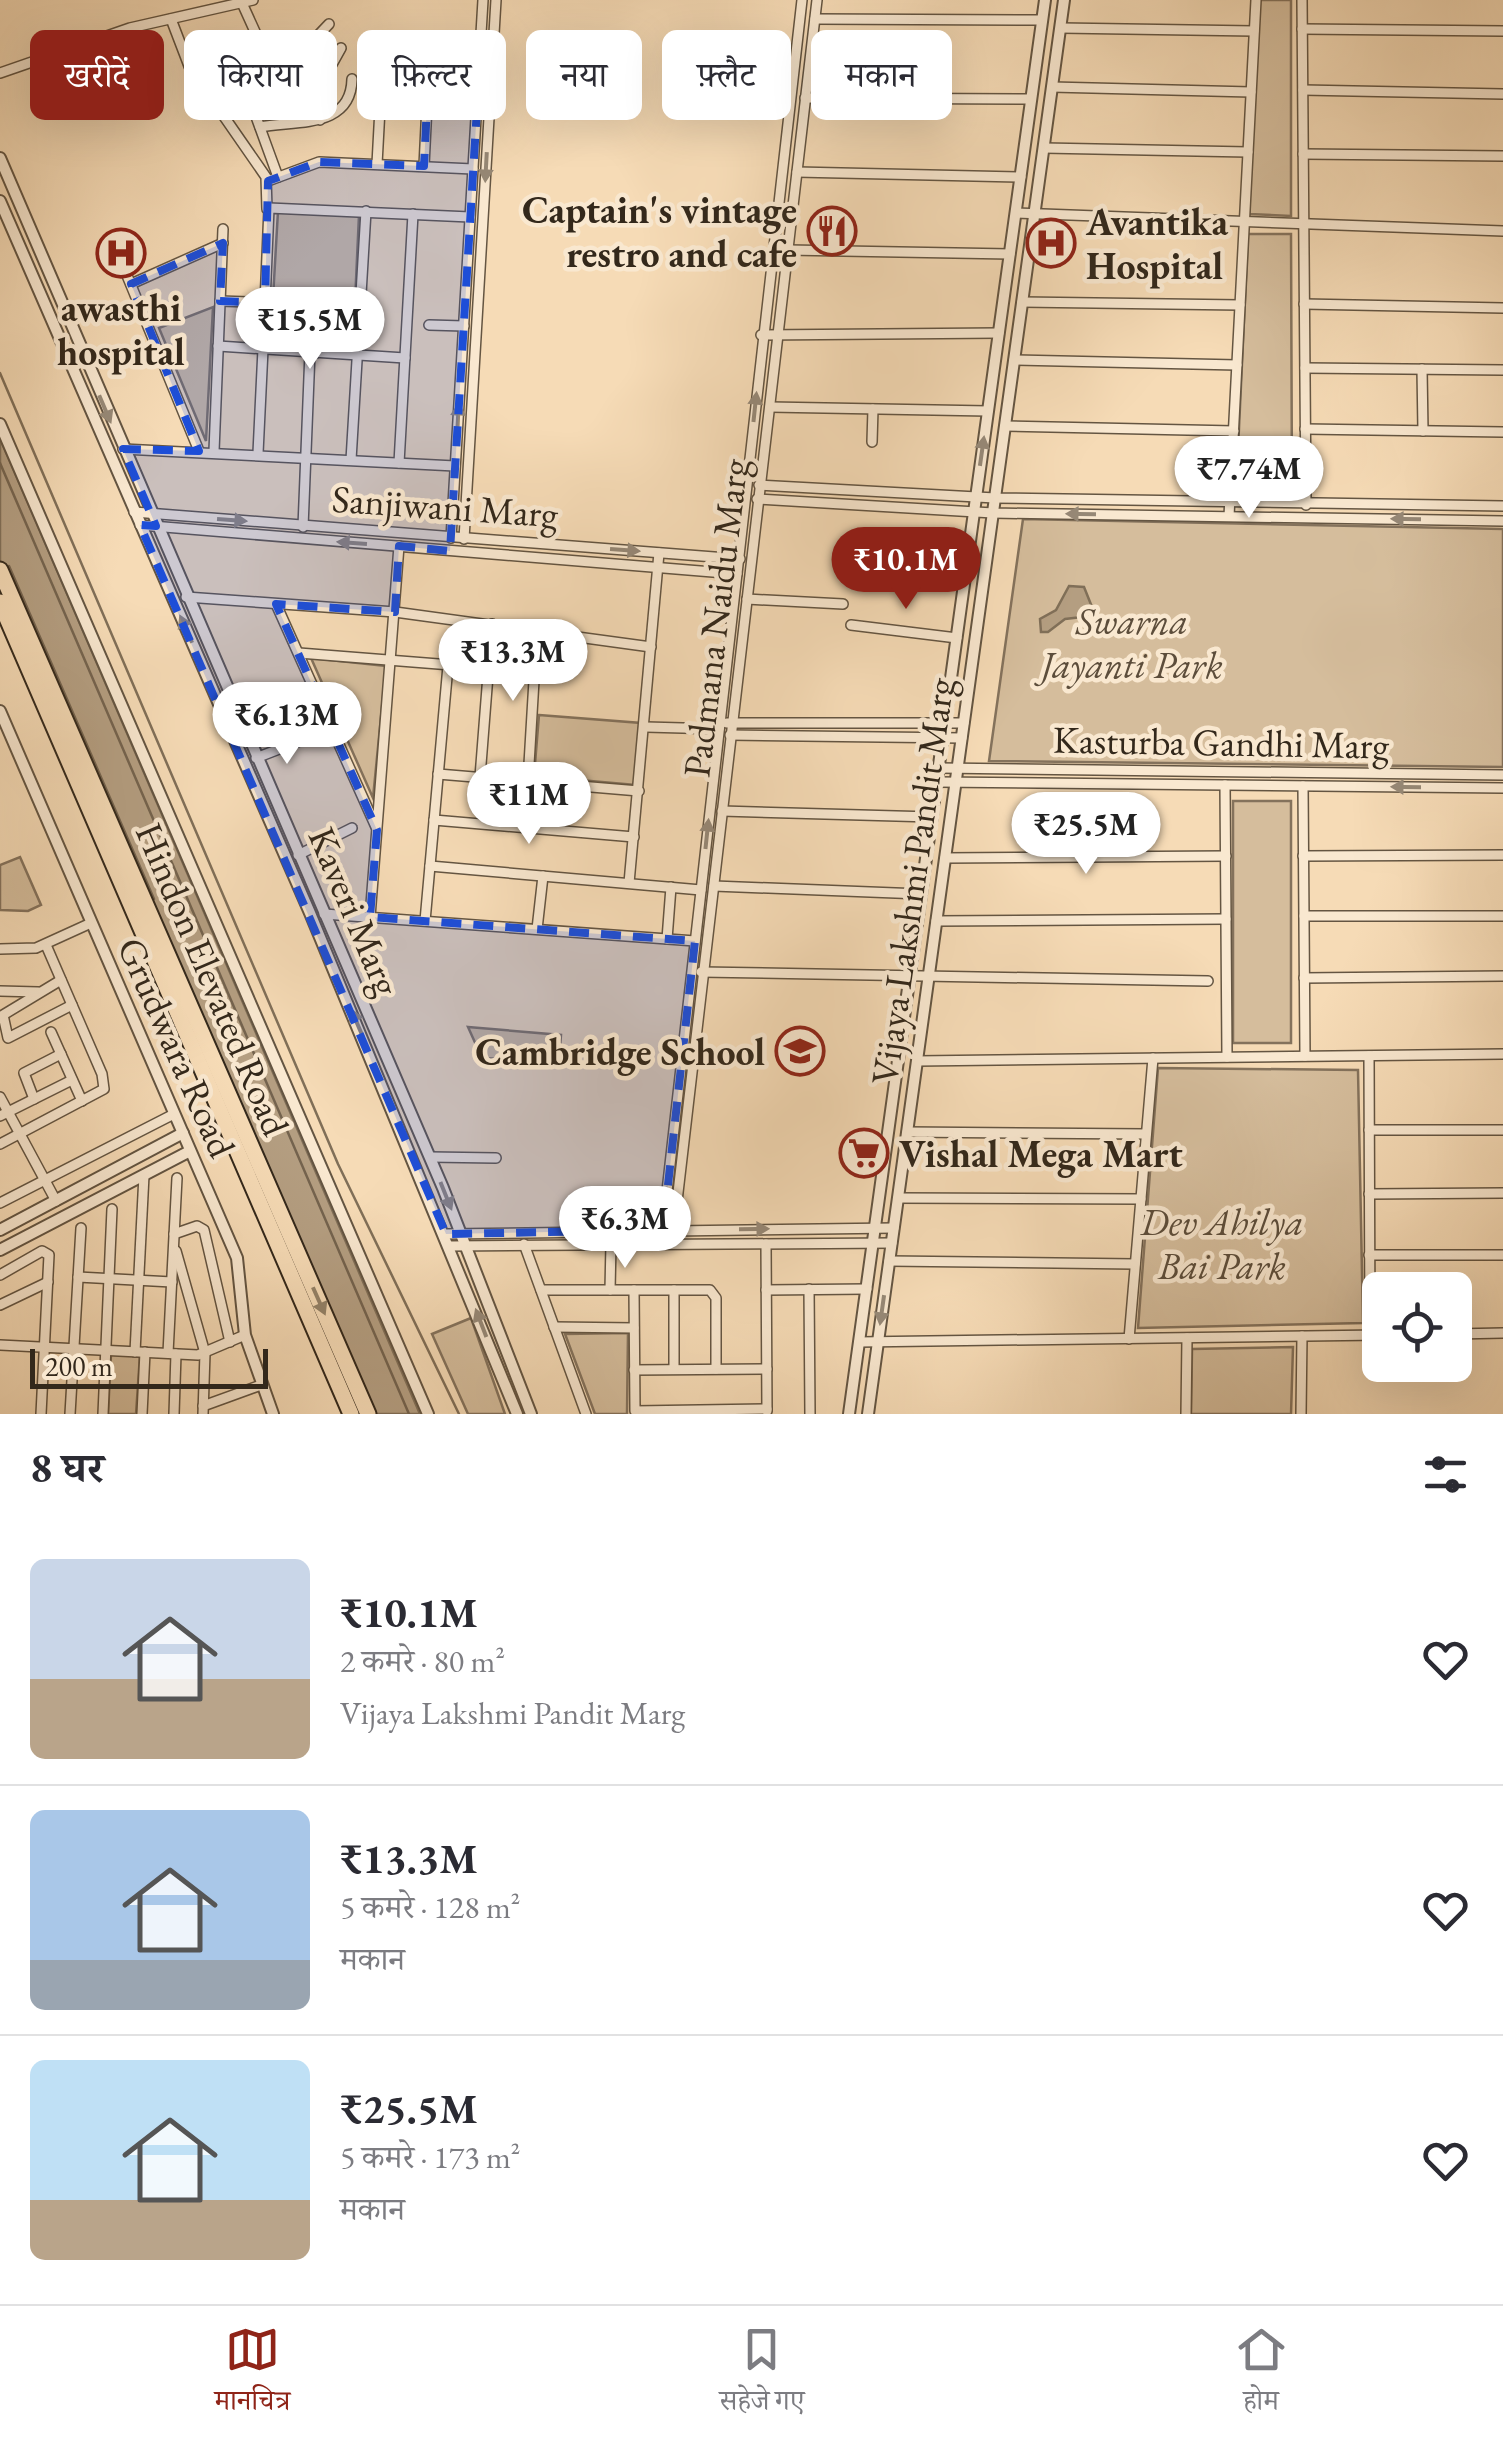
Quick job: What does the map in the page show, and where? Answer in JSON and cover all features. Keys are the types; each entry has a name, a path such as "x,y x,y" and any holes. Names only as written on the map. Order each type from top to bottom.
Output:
{"highway":[{"name":"Hindon Elevated Road","path":"0,570 368,1414"},
{"name":"Hindon Elevated Road","path":"0,602 351,1414"}],"street":[{"path":"0,72 130,28 253,0"},
{"path":"481,30 483,0"},
{"path":"463,552 496,0"},
{"name":"Padmana Naidu Marg","path":"668,1230 695,941 761,335 802,0"},
{"name":"Padmana Naidu Marg","path":"666,1244 704,972 817,0"},
{"name":"Vijaya Lakshmi Pandit Marg","path":"850,1414 1045,0"},
{"name":"Vijaya Lakshmi Pandit Marg","path":"868,1414 1064,0"},
{"path":"1229,516 1256,0"},
{"path":"1302,0 1306,518"},
{"path":"242,3 271,68 291,64 329,24"},
{"path":"171,19 189,66 273,179"},
{"path":"815,19 1042,20"},
{"path":"1060,28 1254,31"},
{"path":"1302,29 1503,30"},
{"path":"337,55 341,48"},
{"path":"337,110 345,105 352,79"},
{"path":"1052,87 1251,92"},
{"path":"1302,90 1503,94"},
{"path":"805,98 1031,99"},
{"path":"257,120 273,179 267,209 265,303"},
{"path":"260,127 320,120"},
{"path":"377,164 379,120"},
{"path":"424,166 426,120"},
{"path":"450,551 476,120"},
{"path":"1044,148 1248,152"},
{"path":"1303,154 1503,156"},
{"name":"Kaveri Marg","path":"0,158 430,1158 531,1414"},
{"path":"273,179 319,162 473,169"},
{"path":"797,172 1021,177"},
{"name":"Kaveri Marg","path":"0,201 446,1234 517,1414"},
{"path":"267,209 470,217"},
{"path":"351,460 366,211"},
{"path":"1016,213 1503,231"},
{"path":"399,462 414,214"},
{"path":"214,450 223,230"},
{"path":"16,239 32,231"},
{"path":"131,284 222,244"},
{"path":"788,250 1010,254"},
{"path":"126,273 199,451"},
{"path":"220,302 360,306"},
{"path":"1022,302 1240,305"},
{"path":"1304,304 1503,308"},
{"path":"301,540 316,305"},
{"path":"430,325 464,326"},
{"path":"761,335 999,333"},
{"path":"218,346 405,358"},
{"path":"258,454 263,349"},
{"path":"1014,360 1237,365"},
{"path":"1304,368 1503,370"},
{"path":"1422,369 1422,431"},
{"path":"770,407 988,410"},
{"path":"872,442 873,408"},
{"path":"0,424 428,1414"},
{"path":"1005,426 1234,431"},
{"path":"1305,429 1503,432"},
{"path":"122,449 214,450 456,466"},
{"path":"746,485 995,498 1503,506"},
{"path":"744,499 994,513 1503,521"},
{"name":"Sanjiwani Marg","path":"134,512 752,560"},
{"name":"Sanjiwani Marg","path":"140,525 750,576"},
{"path":"370,917 399,546"},
{"path":"630,884 659,553"},
{"path":"186,597 395,612 651,647"},
{"path":"747,600 844,604"},
{"path":"276,604 378,830"},
{"path":"480,778 492,624"},
{"path":"852,626 957,638"},
{"path":"528,782 537,630"},
{"path":"299,653 488,668"},
{"path":"425,921 448,666"},
{"name":"Grudwara Road","path":"0,711 237,1258 245,1335 271,1413"},
{"path":"646,727 964,723"},
{"path":"719,728 732,735 962,738"},
{"path":"256,758 305,740"},
{"name":"Kasturba Gandhi Marg","path":"939,768 1503,775"},
{"path":"1250,772 1250,785"},
{"path":"438,774 640,791"},
{"name":"Kasturba Gandhi Marg","path":"937,782 1503,788"},
{"path":"1225,785 1228,1057"},
{"path":"1302,786 1305,1056"},
{"path":"722,811 932,817"},
{"path":"434,820 634,837"},
{"path":"298,855 352,828"},
{"path":"1303,856 1503,855"},
{"path":"945,858 1226,856"},
{"path":"430,866 701,890"},
{"path":"537,930 543,876"},
{"path":"714,886 921,894"},
{"path":"666,939 670,887"},
{"path":"324,914 695,941"},
{"path":"1304,916 1503,916"},
{"path":"936,921 1226,919"},
{"path":"0,949 46,945 91,924"},
{"path":"0,1144 104,1089 105,1082 46,945"},
{"path":"692,972 1208,981"},
{"path":"1304,978 1503,976"},
{"path":"61,980 3,1015 8,1038 72,1005"},
{"path":"0,991 38,992"},
{"path":"51,1032 82,1101"},
{"path":"34,1099 24,1073 61,1054"},
{"path":"917,1060 1503,1054"},
{"path":"1369,1056 1371,1272"},
{"path":"1129,1338 1153,1058"},
{"path":"4,1114 72,1080"},
{"path":"0,1096 4,1114 20,1134 56,1200"},
{"path":"0,1203 174,1114"},
{"path":"1370,1130 1503,1130"},
{"path":"907,1132 1146,1134"},
{"path":"0,1230 183,1134"},
{"path":"0,1250 190,1151"},
{"path":"430,1158 496,1158"},
{"path":"142,1414 138,1280 144,1175"},
{"path":"174,1414 172,1282 178,1178"},
{"path":"1370,1194 1503,1193"},
{"path":"898,1198 1141,1199"},
{"path":"103,1414 112,1209"},
{"path":"174,1239 197,1226 204,1230 230,1342"},
{"path":"70,1414 80,1228"},
{"path":"446,1234 894,1228"},
{"path":"174,1239 205,1352 203,1410 261,1385"},
{"path":"451,1246 892,1243"},
{"path":"524,1244 586,1414"},
{"path":"610,1290 612,1244"},
{"path":"634,1290 635,1411 767,1411 766,1244"},
{"path":"0,1275 44,1250 49,1255 41,1414"},
{"path":"1370,1255 1503,1255"},
{"path":"889,1261 1135,1264"},
{"path":"78,1277 172,1282"},
{"path":"0,1305 48,1282"},
{"path":"766,1290 867,1289"},
{"path":"540,1290 710,1290 715,1294 716,1369"},
{"path":"674,1290 674,1370"},
{"path":"809,1290 810,1414"},
{"path":"554,1328 634,1328"},
{"path":"1472,1334 1503,1333"},
{"path":"0,1345 172,1354 205,1352 245,1335"},
{"path":"859,1342 1362,1335"},
{"path":"1301,1414 1302,1336"},
{"path":"1186,1414 1187,1338"},
{"path":"634,1370 766,1368"}],"highlighted area":[{"path":"481,43 450,551 399,546 395,612 276,604 377,830 370,917 695,941 663,1230 446,1234 140,525 156,526 123,449 199,451 131,284 223,243 220,301 265,303 268,181 319,162 424,166 430,44"}],"green space":[{"path":"1259,0 1291,0 1291,216 1249,214"},
{"path":"278,211 359,215 355,302 273,298"},
{"path":"1248,234 1291,234 1292,491 1236,493"},
{"path":"213,307 206,441 159,328"},
{"name":"Swarna Jayanti Park","path":"1023,519 1503,529 1503,767 989,761"},
{"path":"311,658 386,666 373,798"},
{"path":"539,715 641,723 636,785 534,776"},
{"path":"1233,801 1291,801 1291,1043 1233,1043"},
{"path":"20,857 41,905 28,911 0,910 0,865"},
{"path":"468,1027 561,1035 559,1062 482,1058"},
{"name":"Dev Ahilya Bai Park","path":"1158,1068 1358,1070 1362,1323 1138,1328"},
{"path":"471,1318 505,1414 468,1414 432,1334"},
{"path":"628,1333 627,1414 595,1414 565,1334"},
{"path":"1293,1347 1291,1414 1191,1414 1192,1349"},
{"path":"111,1354 140,1355 136,1414 108,1414"}],"water":[{"path":"0,438 420,1414 364,1414 0,565"},
{"path":"1069,586 1084,587 1092,607 1082,617 1065,619 1048,632 1041,632 1040,619 1056,610"}],"waterway":[{"path":"0,373 338,1164 459,1414"}],"place":[{"name":"Captain's vintage restro and cafe","path":"832,231"},
{"name":"Avantika Hospital","path":"1051,243"},
{"name":"awasthi hospital","path":"121,253"},
{"name":"Cambridge School","path":"800,1051"},
{"name":"Vishal Mega Mart","path":"864,1153"}]}
